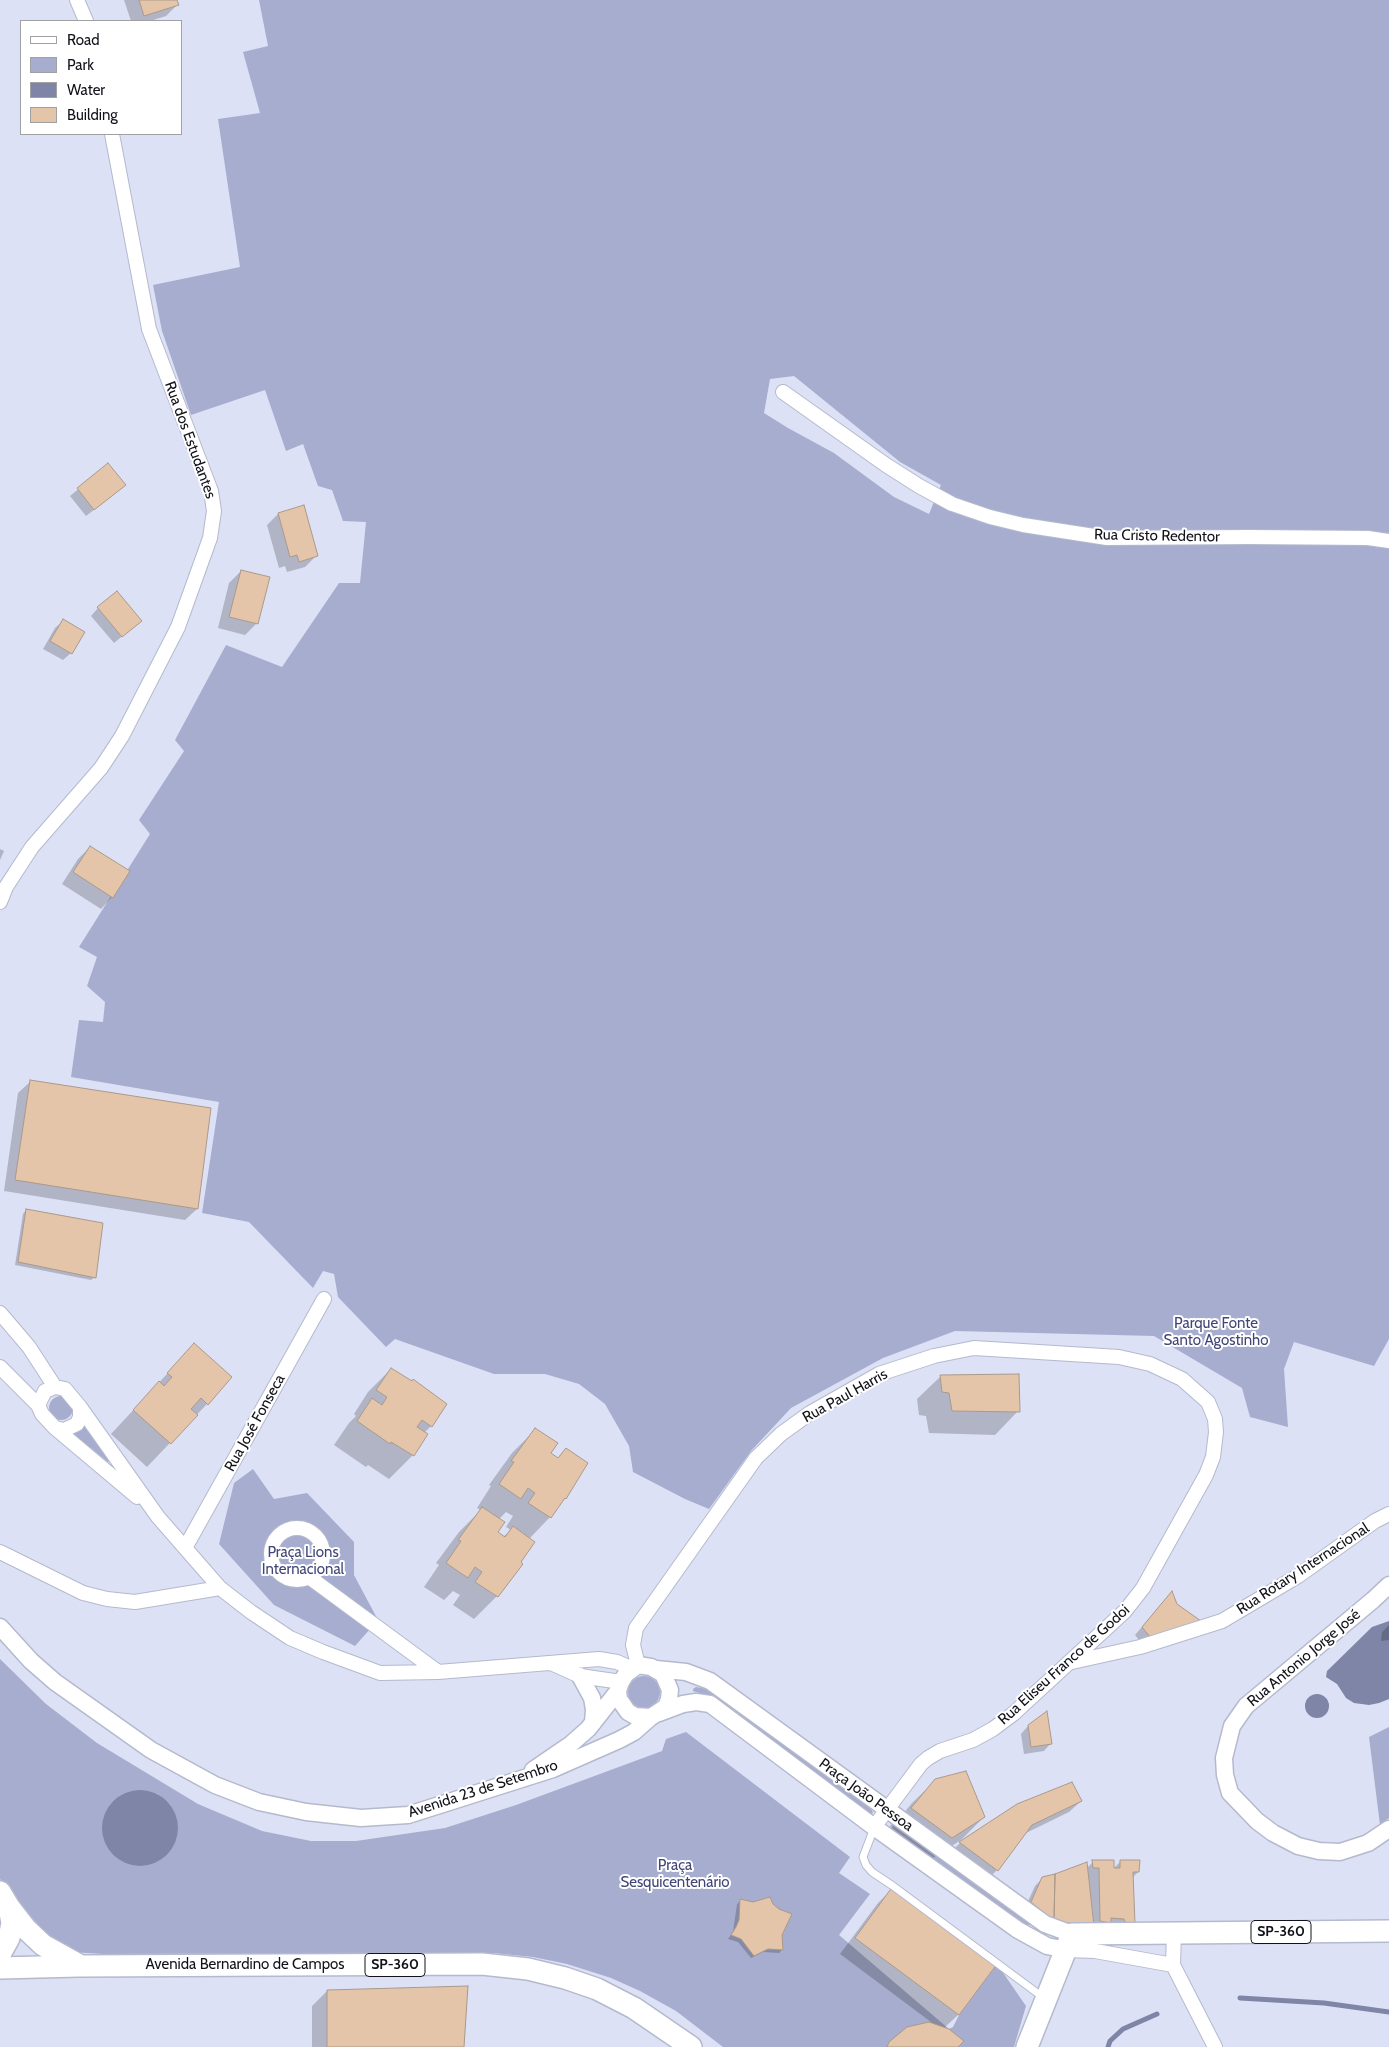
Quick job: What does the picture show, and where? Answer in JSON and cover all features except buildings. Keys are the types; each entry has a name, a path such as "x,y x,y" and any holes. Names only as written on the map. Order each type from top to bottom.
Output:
{"main road":[{"name":"SP-360","path":"0,1954 9,1938 12,1923 5,1900"},
{"name":"Avenida Bernardino de Campos","path":"5,1900 26,1929 42,1945 79,1966"},
{"name":"SP-360","path":"1069,1942 1174,1932 1389,1931"},
{"path":"1027,2047 1069,1942"},
{"name":"Avenida Bernardino de Campos","path":"0,1968 482,1964 528,1969 565,1978 597,1989 634,2008 691,2047"}],"street":[{"path":"77,0 86,20"},
{"name":"Rua dos Estudantes","path":"0,902 6,887 32,847 100,768 122,736 178,627 210,538 214,512 211,492 149,329 112,135"},
{"name":"Rua Cristo Redentor","path":"782,392 918,486 952,504 990,517 1023,525 1107,538 1368,538 1389,541"},
{"name":"Rua José Fonseca","path":"185,1548 324,1299"},
{"path":"0,1313 29,1347 55,1387"},
{"name":"Rua Paul Harris","path":"635,1667 633,1645 636,1628 756,1458 781,1434 810,1413 879,1374 934,1356 974,1348 1119,1357 1150,1364 1182,1379 1208,1402"},
{"path":"0,1367 38,1406 42,1414 55,1428 158,1517"},
{"path":"38,1406 46,1391 55,1387 65,1389 80,1407 158,1517 220,1588 251,1612 290,1638 380,1672 438,1672 599,1659 635,1667 656,1669 668,1681 669,1699 655,1715 643,1718 628,1712 619,1699 620,1686"},
{"name":"Rua Eliseu Franco de Godoi","path":"874,1827 921,1764 928,1758 940,1751 973,1740 993,1729 1013,1714 1126,1611 1143,1588 1206,1475 1213,1457 1216,1432 1215,1419 1208,1402"},
{"path":"55,1428 64,1430 77,1424 80,1417 80,1407"},
{"name":"Rua Rotary Internacional","path":"1071,1662 1140,1647 1222,1621 1298,1576 1375,1521 1389,1514"},
{"path":"0,1552 83,1593 107,1599 135,1602 220,1588"},
{"path":"309,1577 438,1672"},
{"name":"Rua Antonio Jorge José","path":"1389,1585 1246,1706 1232,1726 1224,1758 1230,1793 1257,1821 1273,1833 1298,1846 1340,1852 1368,1843 1389,1829"},
{"name":"Avenida 23 de Setembro","path":"0,1627 31,1662 55,1682 151,1750 215,1785 259,1802 306,1812 361,1818 408,1815 553,1768 619,1740 634,1732 655,1715"},
{"path":"550,1662 580,1676 620,1686"},
{"path":"524,1777 571,1744 593,1723 620,1686 626,1674 635,1667"},
{"name":"Praça João Pessoa","path":"656,1669 686,1672 710,1681 886,1811 1069,1942"},
{"path":"580,1676 592,1698 594,1710 593,1723"},
{"name":"Praça João Pessoa","path":"655,1715 683,1704 696,1702 710,1704 874,1827 1018,1930 1047,1946 1069,1942"},
{"path":"1174,1932 1173,1965 1215,2047"},
{"path":"1069,1942 1095,1951 1173,1965"}],"lane":[{"path":"874,1827 863,1857 866,1865 872,1872 1046,1999"}],"green space":[{"name":"Parque Fonte Santo Agostinho","path":"259,0 1389,0 1389,1339 1374,1366 1294,1342 1284,1369 1288,1427 1250,1417 1242,1388 1154,1336 955,1331 883,1358 791,1408 751,1451 709,1509 685,1499 633,1472 629,1446 605,1404 579,1384 545,1374 494,1374 395,1339 386,1347 338,1297 334,1274 323,1271 313,1288 249,1222 202,1213 219,1102 71,1077 79,1020 103,1022 105,1002 87,986 97,957 79,947 150,834 139,820 184,751 175,740 226,645 282,667 339,583 360,583 366,522 343,521 332,490 318,486 303,444 286,451 265,390 191,415 162,331 153,285 240,267 218,119 260,113 243,52 268,46","holes":["794,376 900,462 941,485 929,514 894,497 834,453 764,413 770,379"]},
{"path":"61,1396 69,1400 73,1408 69,1416 61,1420 53,1416 49,1408 53,1400"},
{"path":"86,1422 111,1460 108,1462 73,1434 83,1427"},
{"name":"Praça Lions Internacional","path":"253,1469 274,1499 307,1493 354,1542 354,1575 378,1620 355,1646 274,1605 219,1544 234,1483"},
{"name":"Praça Sesquicentenário","path":"0,1659 46,1704 97,1743 198,1804 262,1831 311,1841 356,1841 445,1828 516,1805 662,1751 666,1739 686,1732 850,1857 839,1873 870,1894 839,1935 949,2029 953,2027 959,2015 997,1964 1026,2006 1014,2047 723,2047 676,2011 640,1991 611,1978 567,1964 533,1957 493,1953 103,1954 70,1952 49,1938 0,1879"},
{"path":"644,1676 656,1680 660,1692 656,1704 644,1708 632,1704 628,1692 632,1680"},
{"path":"696,1687 707,1689 714,1693 871,1808 873,1813 868,1813 711,1697 693,1691"},
{"path":"1389,1727 1389,1818 1380,1825 1369,1737"},
{"path":"893,1822 1030,1922 1030,1925 1024,1925 892,1829 890,1826"}],"water":[{"path":"1389,1621 1389,1699 1369,1705 1354,1703 1346,1698 1337,1684 1326,1677 1327,1671 1372,1627"},
{"path":"1317,1694 1325,1698 1329,1706 1325,1714 1317,1718 1309,1714 1305,1706 1309,1698"},
{"path":"140,1790 154,1793 167,1801 175,1814 178,1828 175,1842 167,1855 154,1863 140,1866 126,1863 113,1855 105,1842 102,1828 105,1814 113,1801 126,1793"}],"waterway":[{"path":"1240,1998 1324,2003 1389,2012"},
{"path":"1108,2047 1110,2041 1123,2029 1157,2014"}]}
